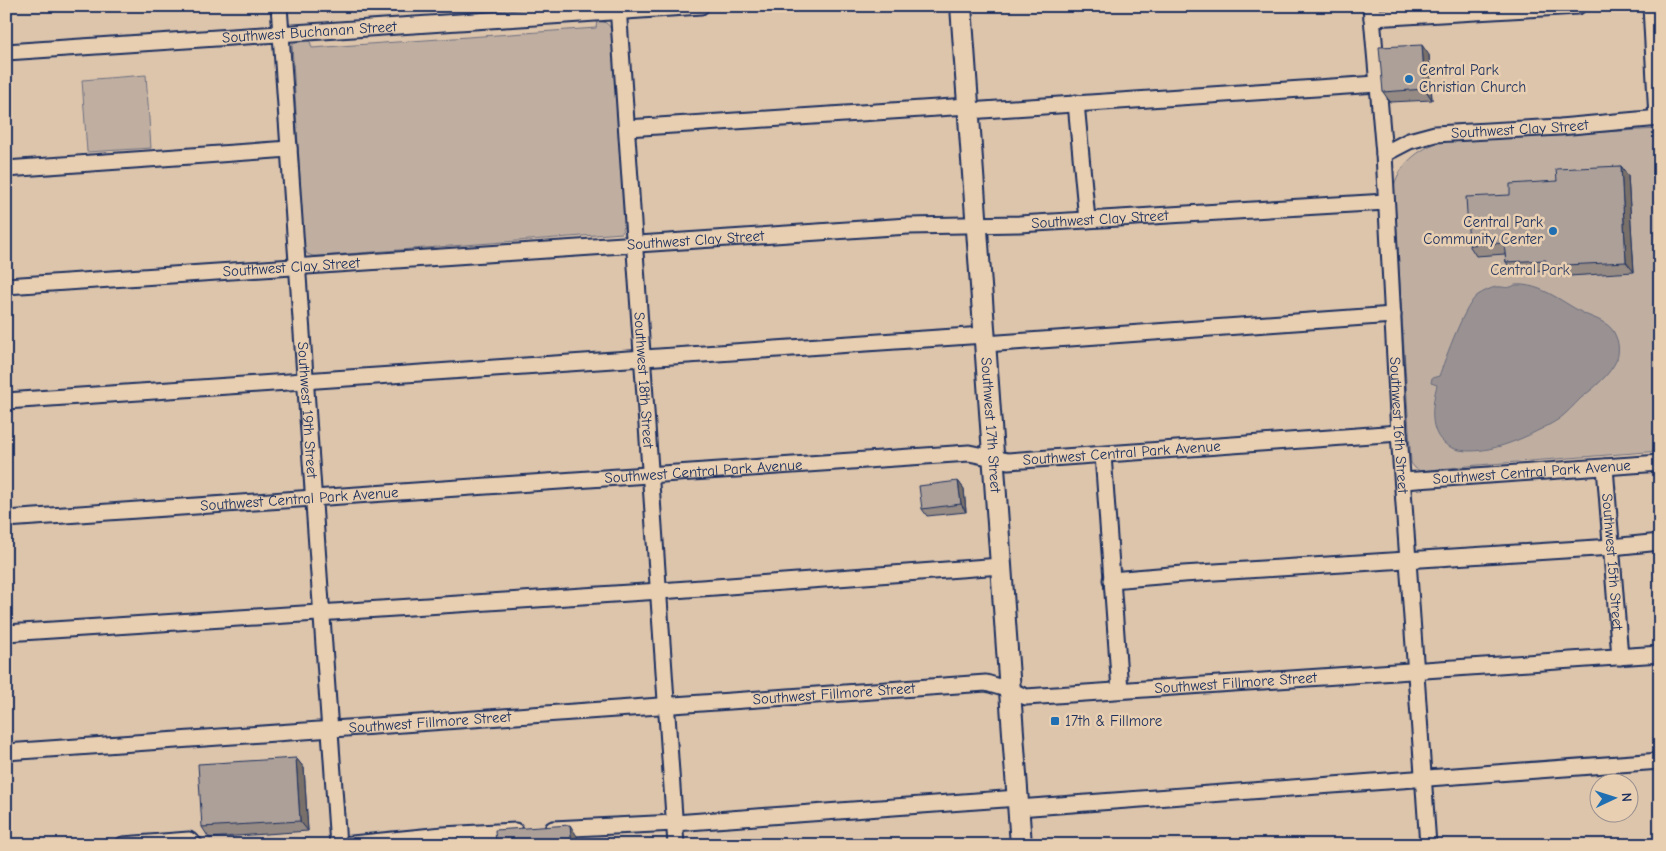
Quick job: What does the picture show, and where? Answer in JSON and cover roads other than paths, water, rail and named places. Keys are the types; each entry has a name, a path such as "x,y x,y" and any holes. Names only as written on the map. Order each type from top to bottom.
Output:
{"main road":[{"name":"Southwest 17th Street","path":"961,6 1021,845"}],"street":[{"name":"Southwest 19th Street","path":"280,6 338,845"},
{"name":"Southwest Buchanan Street","path":"6,52 282,35 618,9 701,6"},
{"path":"1371,12 1578,6"},
{"path":"1650,6 1658,118"},
{"name":"Southwest 18th Street","path":"618,9 668,706 676,845"},
{"name":"Southwest 16th Street","path":"1371,12 1384,154 1408,560 1428,845"},
{"path":"627,128 1076,104 1377,84"},
{"path":"1076,104 1087,220"},
{"name":"Southwest Clay Street","path":"1384,154 1408,142 1435,134 1560,127 1658,118"},
{"path":"6,169 290,150"},
{"name":"Southwest Clay Street","path":"6,286 908,226 1019,224 1386,202"},
{"path":"6,401 642,358 985,340 1393,315"},
{"name":"Southwest Central Park Avenue","path":"6,519 969,453 993,456 1008,461 1400,433"},
{"path":"1103,455 1120,690"},
{"name":"Southwest Central Park Avenue","path":"1403,481 1660,464"},
{"name":"Southwest 15th Street","path":"1605,467 1620,657"},
{"path":"1111,580 1660,542"},
{"path":"6,633 660,591 1001,566"},
{"name":"Southwest Fillmore Street","path":"6,752 986,683 1026,697 1660,654"},
{"path":"342,845 443,835 1018,803 1660,761"},
{"path":"123,845 189,840 195,845"}],"place":[{"name":"Central Park Christian Church","path":"1409,79"},
{"name":"Central Park Community Center","path":"1553,231"},
{"name":"17th & Fillmore","path":"1055,721"}],"park label":[{"name":"Central Park","path":"1530,270"}]}
